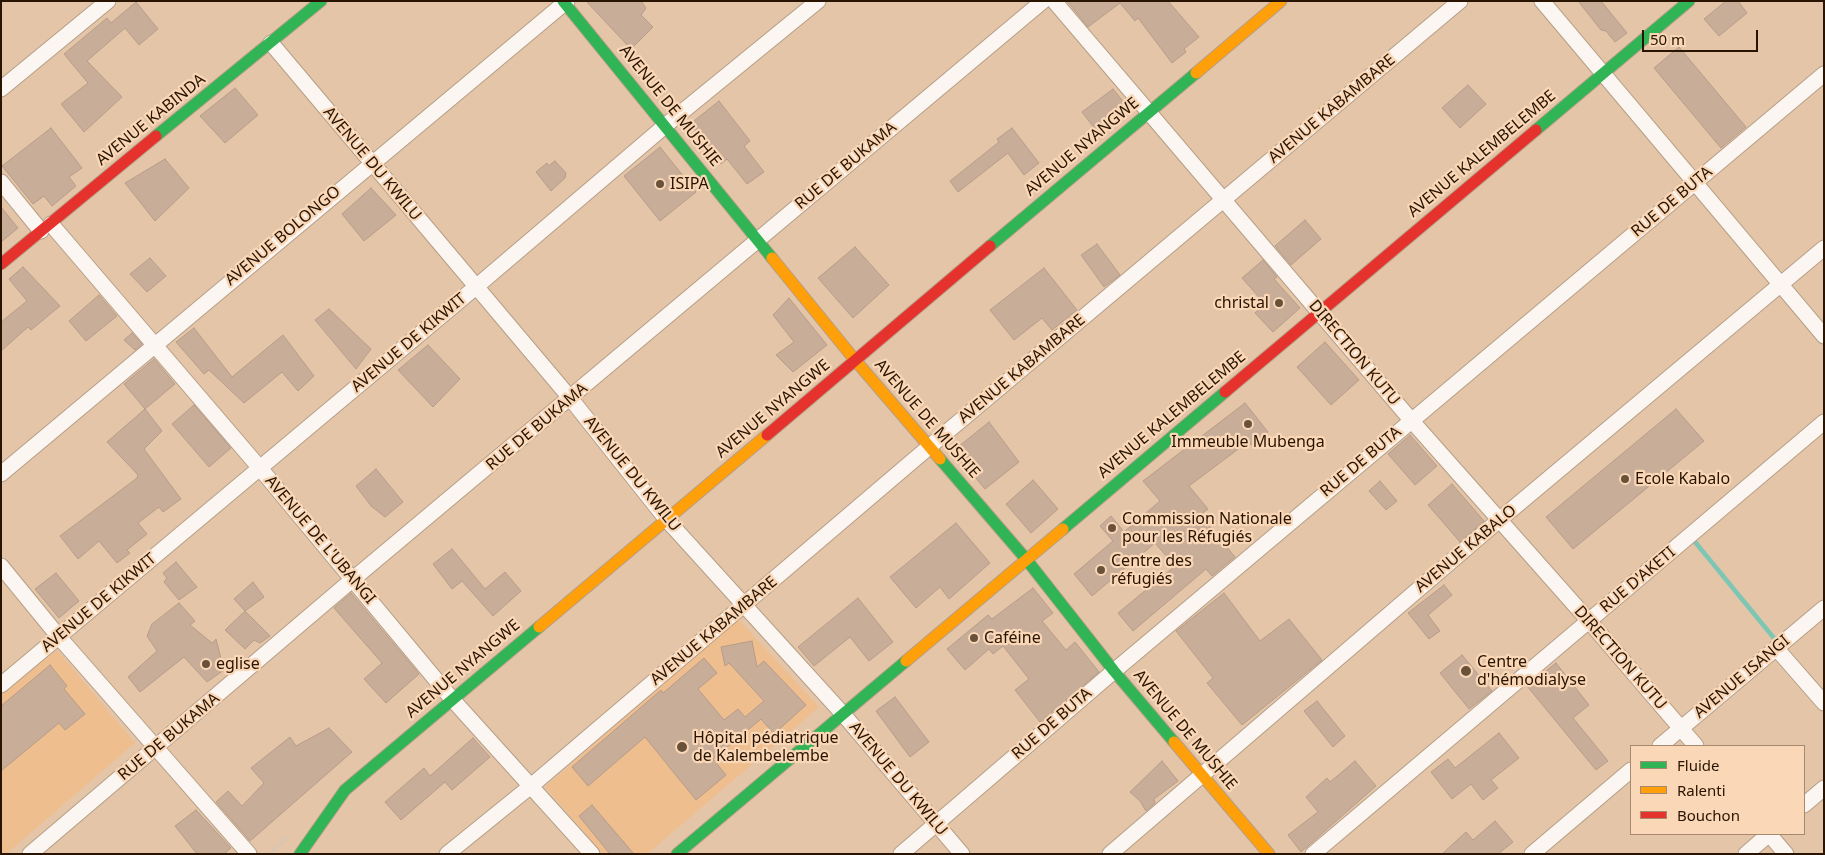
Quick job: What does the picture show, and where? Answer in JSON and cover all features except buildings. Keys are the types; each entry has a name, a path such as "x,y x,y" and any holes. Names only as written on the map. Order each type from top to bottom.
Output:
{"street":[{"path":"1,89 108,1"},
{"name":"AVENUE KABINDA","path":"1,264 321,1"},
{"name":"AVENUE DE KIKWIT","path":"1,685 666,125 818,1"},
{"name":"RUE DE BUKAMA","path":"30,854 157,748 352,580 571,399 1043,1"},
{"name":"DIRECTION KUTU","path":"1054,1 1498,521 1589,621 1695,745"},
{"name":"AVENUE NYANGWE","path":"300,854 345,790 1281,1"},
{"name":"AVENUE KABAMBARE","path":"447,854 745,606 929,447 1460,1"},
{"path":"1542,1 1824,336"},
{"name":"AVENUE KALEMBELEMBE","path":"677,854 1689,1"},
{"name":"AVENUE DE MUSHIE","path":"565,2 855,360 1026,559 1114,671 1269,854"},
{"name":"AVENUE BOLONGO","path":"1,474 565,2"},
{"name":"AVENUE DU KWILU","path":"271,43 571,399 667,520 843,714 962,854"},
{"name":"RUE DE BUTA","path":"901,854 1411,420 1824,74"},
{"name":"AVENUE DE L'UBANGI","path":"1,182 46,227 155,344 452,699 592,854"},
{"name":"AVENUE KABALO","path":"1110,854 1498,521 1824,248"},
{"name":"RUE D'AKETI","path":"1313,854 1824,422"},
{"path":"1,566 59,637 248,854"},
{"name":"AVENUE ISANGI","path":"1661,745 1824,608"},
{"path":"1776,648 1824,703"},
{"path":"1532,854 1630,771"},
{"path":"1805,804 1824,788"},
{"path":"1746,854 1768,835"},
{"path":"1770,835 1786,854"}],"shaded area":[{"name":"Hôpital pédiatrique de Kalembelembe","path":"738,619 819,707 647,854 603,854 545,787"},
{"path":"57,650 135,743 6,854 1,854 1,695"}],"waterway":[{"path":"1691,537 1778,643"}],"traffic: fast":[{"path":"156,136 321,1"},
{"path":"563,1 772,258"},
{"path":"1536,130 1689,1"},
{"path":"990,246 1196,73"},
{"path":"1063,529 1225,392"},
{"path":"940,459 1026,559 1114,671 1174,742"},
{"path":"300,854 345,790 539,627"},
{"path":"677,854 906,661"}],"traffic: slow":[{"path":"1196,73 1281,1"},
{"path":"772,258 855,360 940,459"},
{"path":"539,627 767,435"},
{"path":"906,661 1063,529"},
{"path":"1174,742 1269,854"}],"traffic: jam":[{"path":"1225,392 1536,130"},
{"path":"1,264 156,136"},
{"path":"767,435 990,246"}],"place":[{"name":"ISIPA","path":"660,184"},
{"name":"christal","path":"1279,303"},
{"name":"Immeuble Mubenga","path":"1248,424"},
{"name":"Ecole Kabalo","path":"1625,479"},
{"name":"Commission Nationale pour les Réfugiés","path":"1112,528"},
{"name":"Centre des réfugiés","path":"1101,570"},
{"name":"Caféine","path":"974,638"},
{"name":"eglise","path":"206,664"},
{"name":"Centre d'hémodialyse","path":"1466,671"},
{"name":"Hôpital pédiatrique de Kalembelembe","path":"682,747"}]}
